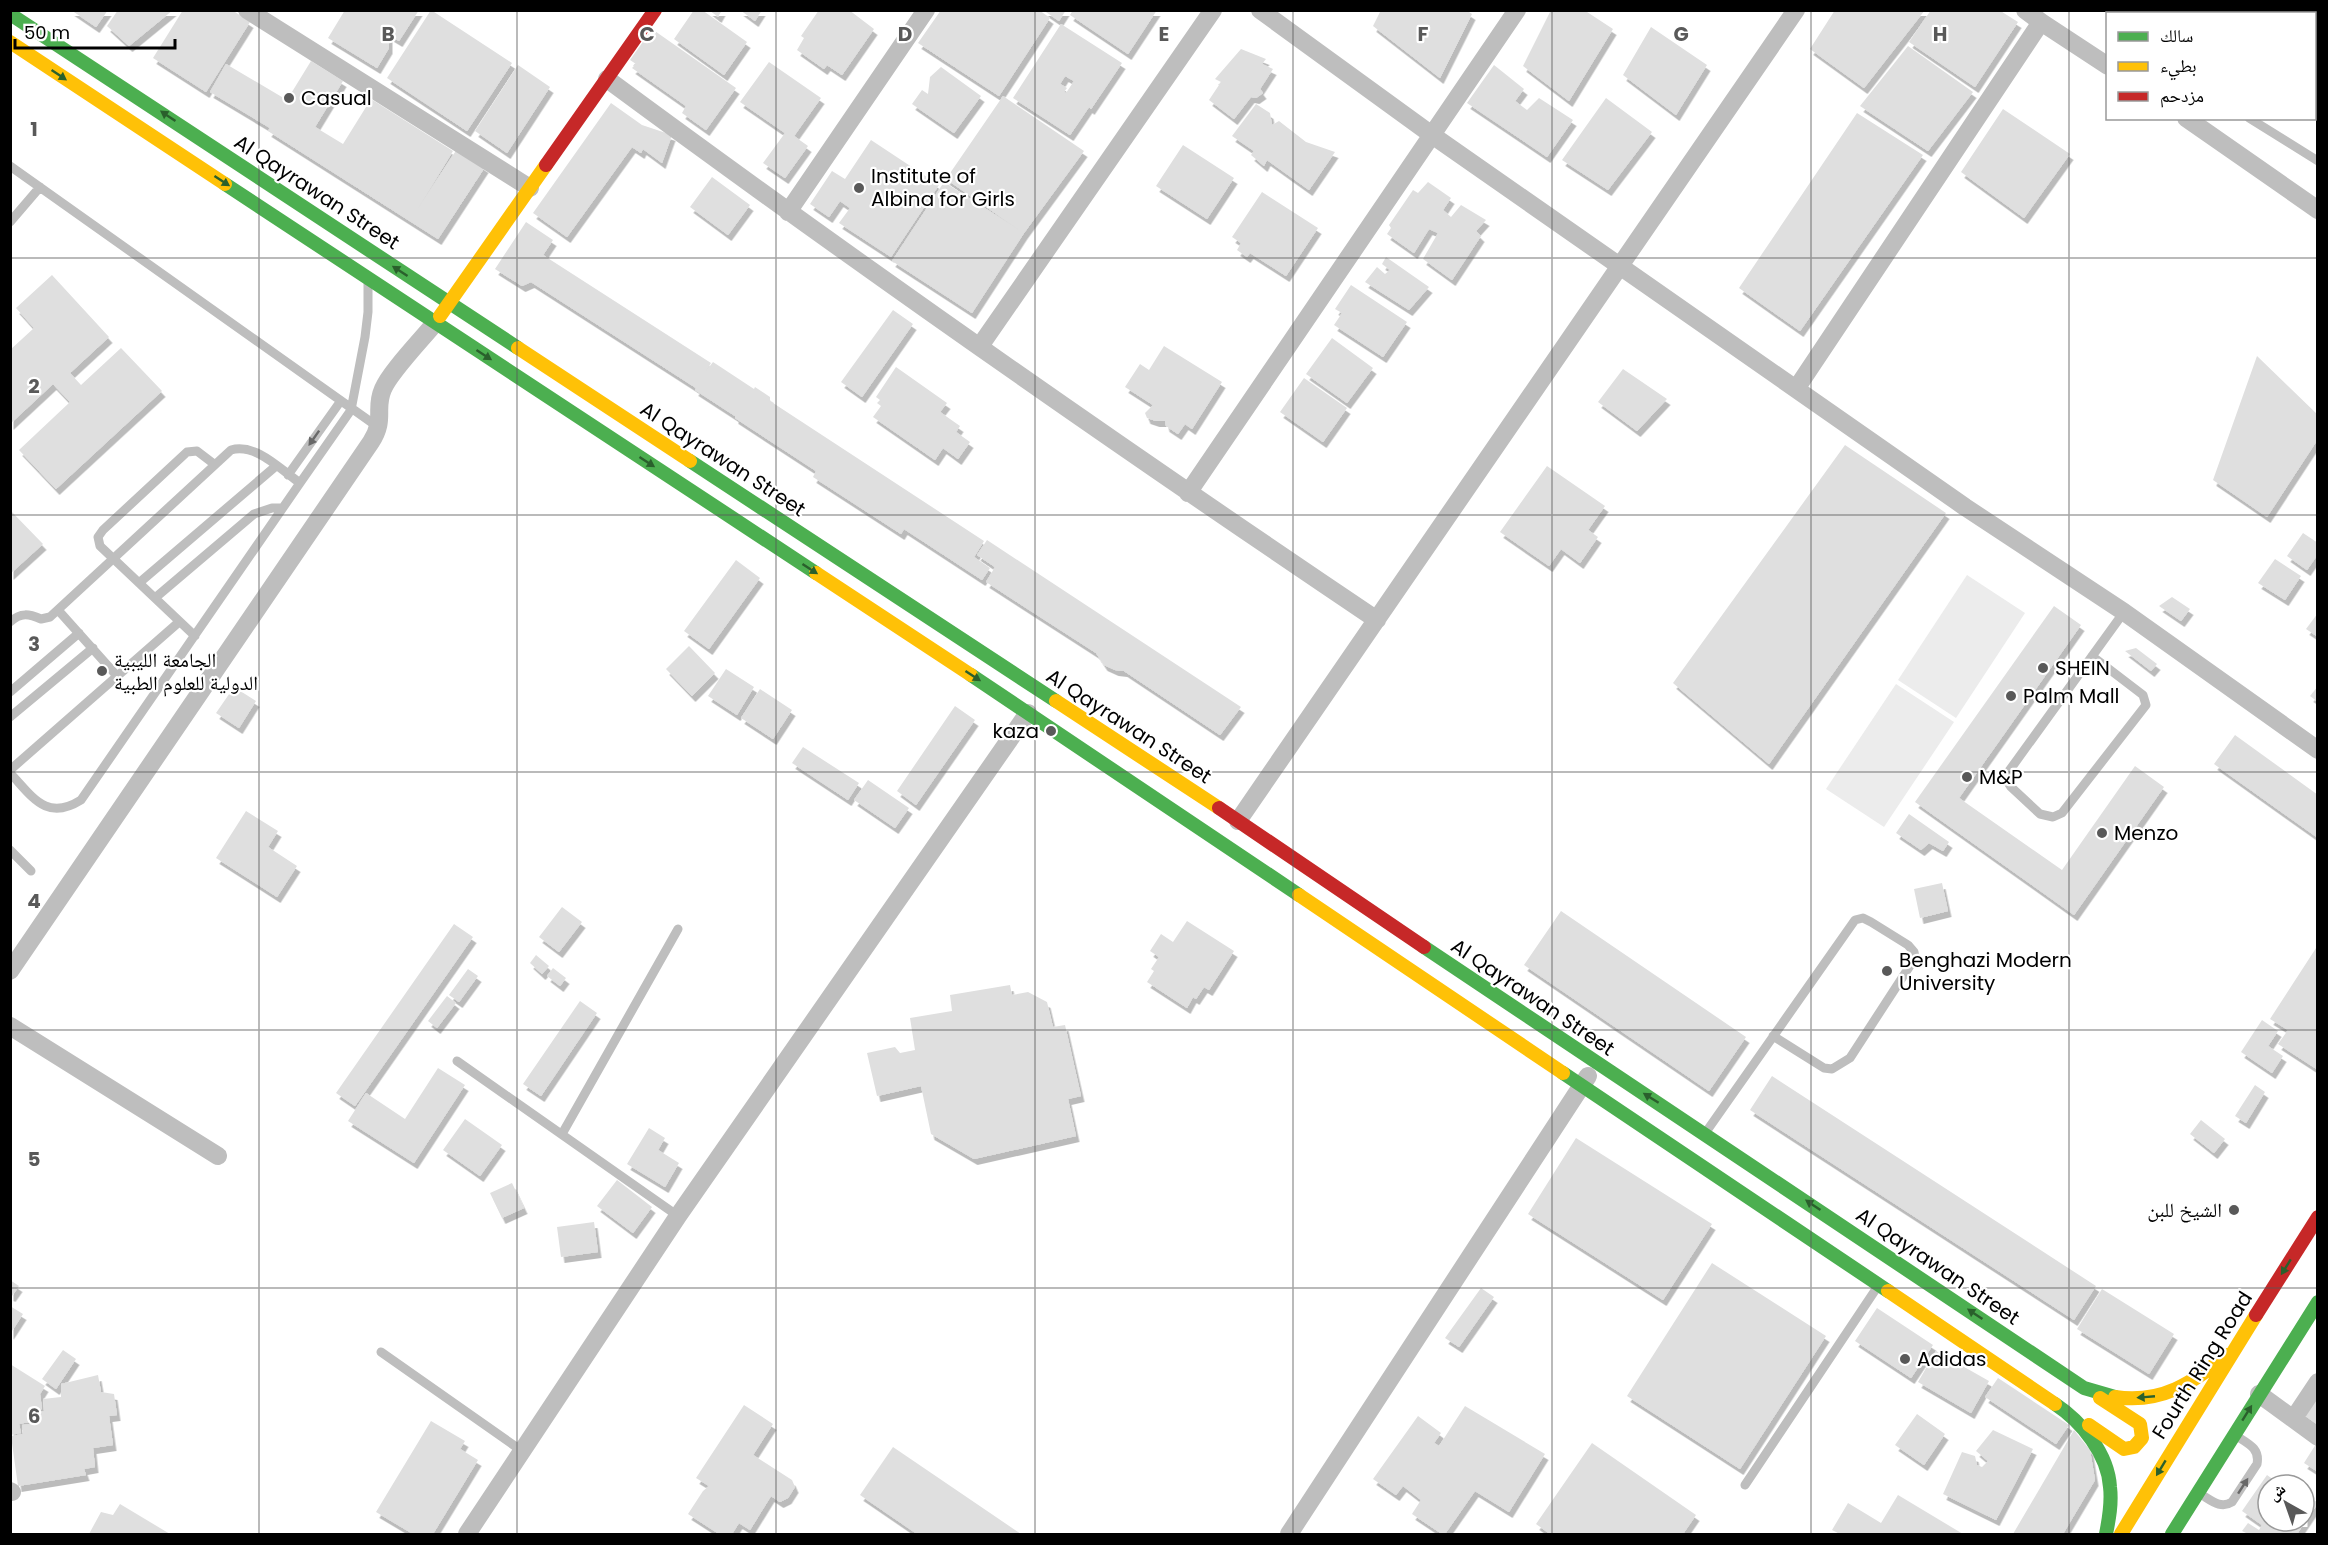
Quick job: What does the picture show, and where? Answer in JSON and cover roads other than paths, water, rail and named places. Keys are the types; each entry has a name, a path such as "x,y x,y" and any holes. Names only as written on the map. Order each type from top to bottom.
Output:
{"main road":[{"path":"435,323 655,10"},
{"name":"Al Qayrawan Street","path":"10,14 1238,821 1596,1063 1705,1133 2094,1393 2116,1397 2163,1395 2189,1384 2233,1351"},
{"path":"10,42 1028,712 2118,1446 2124,1449 2136,1447 2143,1436 2140,1424 2094,1393"},
{"name":"Fourth Ring Road","path":"2121,1534 2318,1217"},
{"path":"2176,1533 2198,1492 2318,1302"},
{"path":"2070,1414 2085,1430 2107,1466 2112,1503 2106,1534"}],"street":[{"path":"247,10 530,188"},
{"path":"788,213 926,10"},
{"path":"980,346 1213,10"},
{"path":"1260,10 1432,135 1965,507 2124,612 2318,750"},
{"path":"1188,493 1517,10"},
{"path":"1238,821 1796,10"},
{"path":"2025,10 2106,65"},
{"path":"1796,388 2041,22"},
{"path":"607,79 788,213 1188,493 1377,620"},
{"path":"2197,122 2318,210"},
{"path":"10,971 379,428 380,400 384,386 435,323"},
{"path":"467,1534 678,1216 1028,712"},
{"path":"10,1026 218,1156"},
{"path":"1289,1534 1596,1063"},
{"path":"2294,1418 2318,1382"},
{"path":"2259,1394 2318,1437"}],"lane":[{"path":"2252,120 2318,161"},
{"path":"10,166 379,428"},
{"path":"10,222 40,187"},
{"path":"179,622 10,772 40,805 62,808 81,800 351,410 365,336 368,276"},
{"path":"288,474 340,402"},
{"path":"10,622 22,614 46,619 58,610 231,450 245,448 252,450 300,483"},
{"path":"195,636 113,558 98,542 98,537 187,452 197,451 214,464"},
{"path":"139,583 276,466"},
{"path":"155,598 254,514 263,510 282,508"},
{"path":"58,610 117,676"},
{"path":"2092,656 2143,695 2146,705 2062,813 2053,817 2040,814 2011,787 2007,781 2009,771 2092,656 2124,612"},
{"path":"10,692 79,633"},
{"path":"10,717 93,648"},
{"path":"10,850 31,871"},
{"path":"1705,1133 1773,1036 1855,921 1863,918 1871,922 1908,945 1914,952 1915,958 1850,1058 1841,1064 1832,1069 1824,1068 1773,1036"},
{"path":"562,1134 678,929"},
{"path":"458,1061 678,1216"},
{"path":"1745,1485 1880,1284"},
{"path":"381,1352 522,1451"},
{"path":"2198,1492 2217,1504 2228,1505 2257,1464 2255,1450 2234,1435"}],"place":[{"name":"Casual","path":"289,98"},
{"name":"Institute of Albina for Girls","path":"859,188"},
{"name":"SHEIN","path":"2043,668"},
{"name":"الجامعة الليبية الدولية للعلوم الطبية","path":"102,671"},
{"name":"Palm Mall","path":"2011,696"},
{"name":"kaza","path":"1051,731"},
{"name":"M&P","path":"1967,777"},
{"name":"Menzo","path":"2102,833"},
{"name":"Benghazi Modern University","path":"1887,971"},
{"name":"الشيخ للبن","path":"2234,1210"},
{"name":"Adidas","path":"1905,1359"}]}
